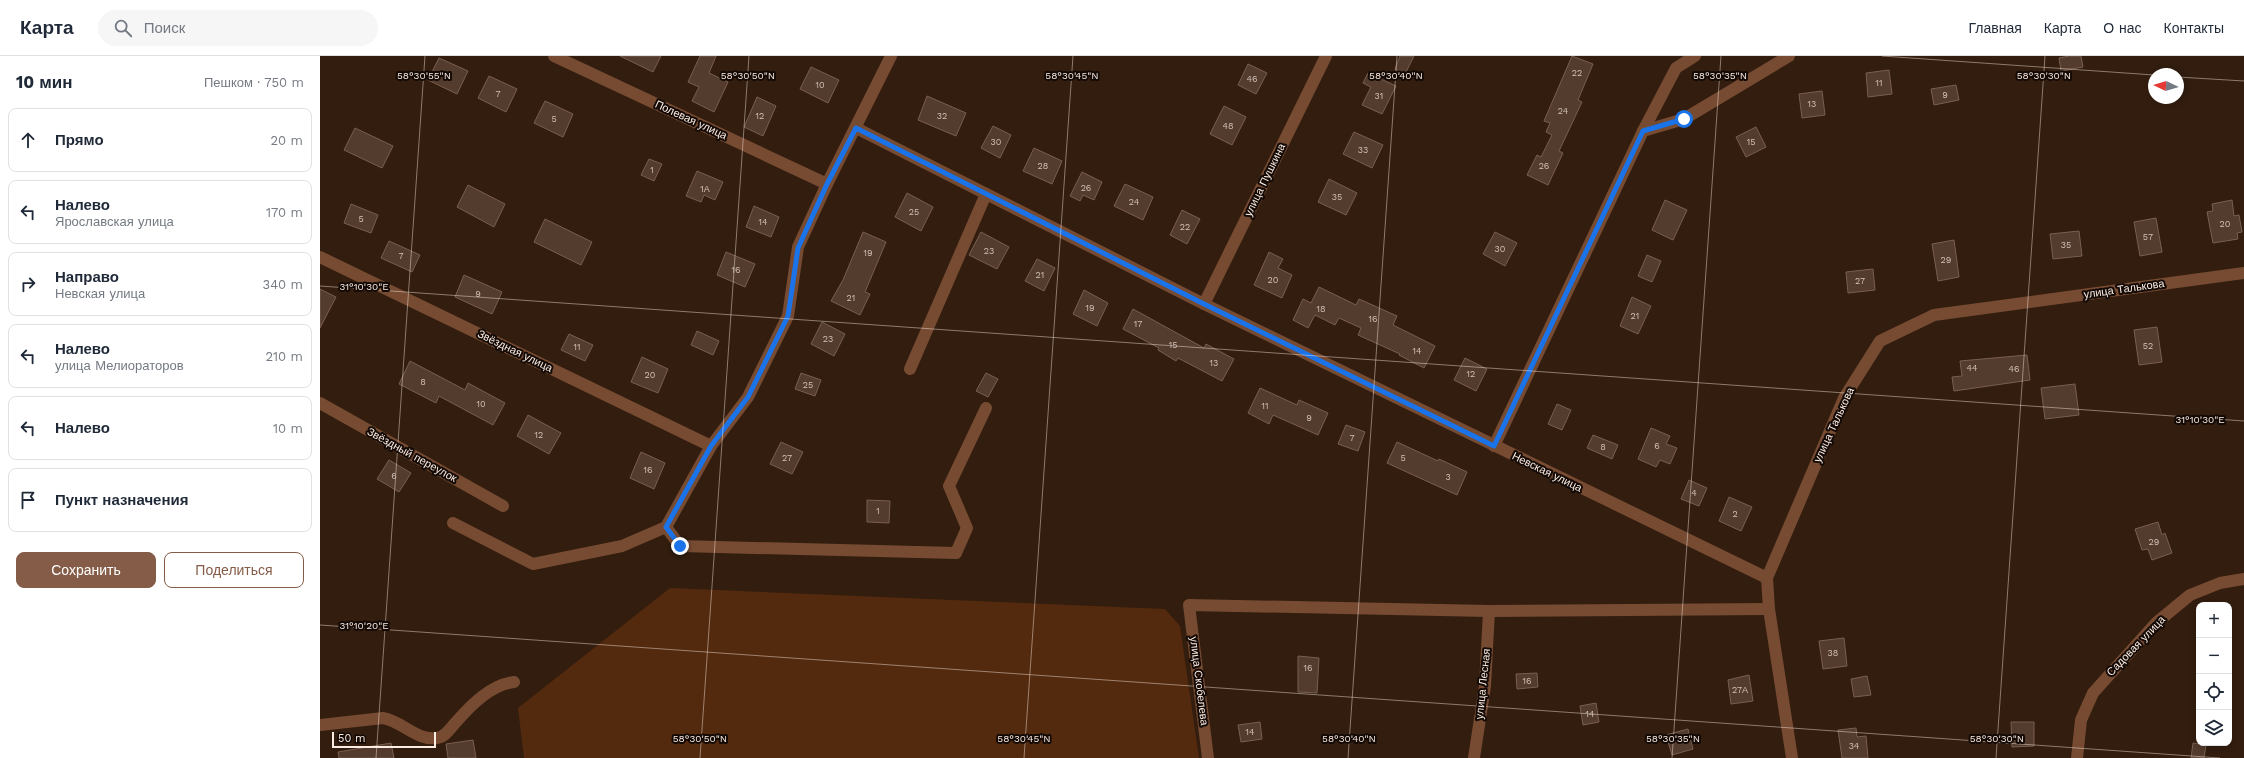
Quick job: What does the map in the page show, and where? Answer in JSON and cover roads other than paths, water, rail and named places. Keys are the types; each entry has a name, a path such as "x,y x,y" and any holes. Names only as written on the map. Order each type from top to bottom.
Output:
{"street":[{"name":"Полевая улица","path":"554,56 827,184"},
{"path":"453,523 533,564 622,546 666,527 711,446 748,397 788,316 798,248 827,184 891,56"},
{"name":"улица Пушкина","path":"1204,304 1326,56"},
{"path":"1494,446 1643,131 1676,68 1695,56"},
{"path":"1643,131 1684,119 1789,56"},
{"name":"Невская улица","path":"856,128 1204,304 1767,578"},
{"path":"910,369 986,194"},
{"name":"Звёздная улица","path":"320,257 711,446"},
{"name":"улица Талькова","path":"1792,758 1769,609 1767,578 1844,398 1880,341 1934,315 2244,273"},
{"name":"Звёздный переулок","path":"320,403 503,506"},
{"path":"666,527 680,546 956,553 967,528 949,486 986,408"},
{"name":"Садовая улица","path":"2077,758 2081,720 2093,693 2156,623 2190,595 2220,583 2244,578"},
{"name":"улица Скобелева","path":"1208,758 1189,605 1489,611"},
{"path":"1489,611 1769,609"},
{"name":"улица Лесная","path":"1474,758 1485,686 1489,611"},
{"path":"320,725 383,718 393,720 415,733 428,738 438,738 448,733 474,703 501,684 514,682"}]}
